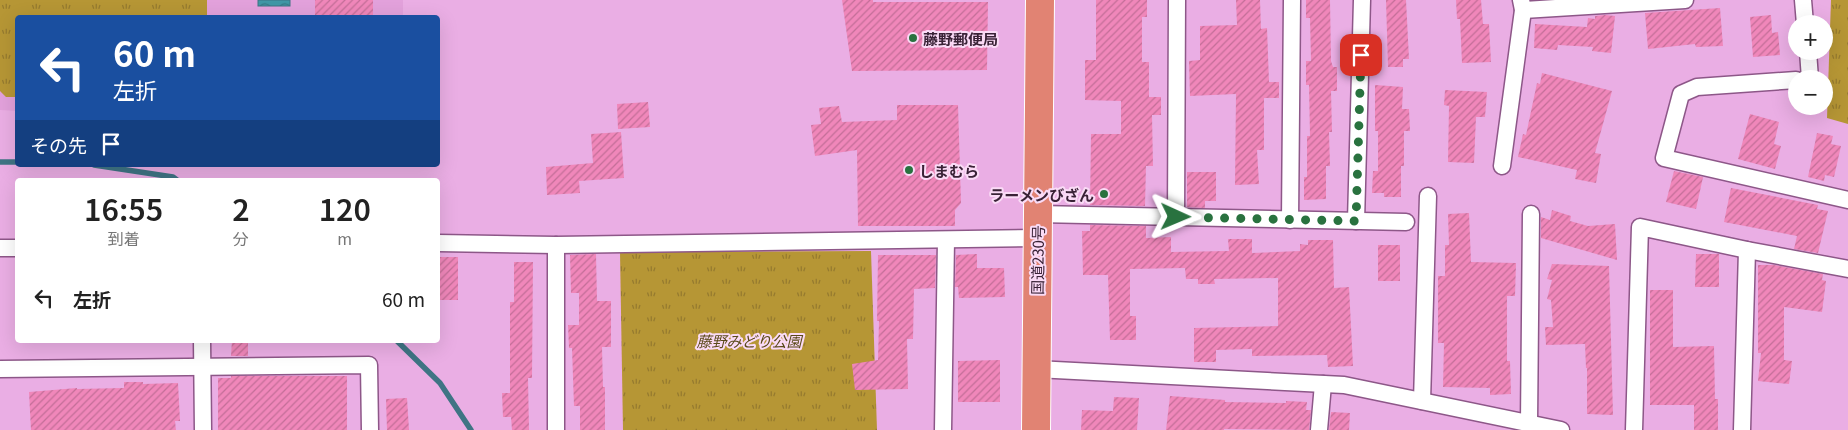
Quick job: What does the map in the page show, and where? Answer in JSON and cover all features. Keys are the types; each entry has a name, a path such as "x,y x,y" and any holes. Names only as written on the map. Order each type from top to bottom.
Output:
{"highway":[{"name":"国道230号","path":"1036,430 1040,0"}],"street":[{"path":"1176,217 1178,0"},
{"path":"1290,220 1292,0"},
{"path":"1356,221 1362,0"},
{"path":"1502,166 1522,5 1685,0"},
{"path":"1804,0 1805,15"},
{"path":"1788,80 1697,86 1682,94 1664,158 1848,200"},
{"path":"1422,401 1428,196"},
{"path":"1532,214 1533,426"},
{"path":"440,243 556,245 946,240 1038,226 1176,217 1406,222"},
{"path":"1634,430 1640,227 1848,269"},
{"path":"943,430 946,240"},
{"path":"556,245 556,430"},
{"path":"0,248 15,248"},
{"path":"1742,430 1747,250"},
{"path":"202,343 202,430"},
{"path":"0,368 369,365 370,430"},
{"path":"1036,369 1344,385 1533,426 1561,430"},
{"path":"1319,430 1323,384"}],"shaded area":[{"path":"0,0 403,0 403,15 15,15 15,111 0,110"}],"green space":[{"path":"0,0 207,0 207,15 15,15 15,97 6,97 0,91"},
{"path":"1831,0 1848,0 1848,124 1827,118 1827,115 1833,115 1833,70 1829,70 1829,60 1833,60 1833,15 1830,15"},
{"name":"藤野みどり公園","path":"871,251 877,430 623,430 620,252"}],"water":[{"path":"258,0 290,0 290,6 258,6"}],"building":[{"path":"315,0 373,0 373,15 315,15"},
{"path":"842,0 873,0 873,2 988,2 987,70 852,71"},
{"path":"1096,0 1147,0 1147,17 1142,17 1142,62 1149,62 1149,97 1161,97 1161,115 1152,115 1153,166 1146,166 1145,206 1090,205 1091,134 1121,134 1121,101 1085,100 1085,60 1096,60"},
{"path":"1236,0 1260,0 1261,29 1267,28 1269,82 1279,82 1279,98 1264,98 1264,150 1257,150 1259,184 1235,185 1236,94 1190,96 1189,61 1200,60 1200,26 1237,25"},
{"path":"1306,0 1330,0 1331,61 1333,67 1337,67 1337,91 1331,91 1332,132 1329,132 1330,166 1326,166 1326,199 1304,200 1304,177 1307,177 1307,136 1310,136 1309,85 1306,85 1306,61 1311,61 1310,18 1306,18"},
{"path":"1386,0 1406,0 1409,59 1403,59 1403,67 1388,67"},
{"path":"1456,0 1481,0 1483,24 1489,24 1491,62 1462,63 1460,19 1457,19"},
{"path":"1720,8 1723,46 1696,47 1695,44 1648,49 1645,13"},
{"path":"1771,15 1772,33 1778,32 1780,55 1753,57 1750,17"},
{"path":"1595,16 1615,16 1611,53 1592,51 1593,47 1558,45 1557,50 1534,48 1535,24 1587,27 1588,18 1595,19"},
{"path":"1542,73 1612,91 1595,153 1601,154 1596,183 1575,179 1577,170 1518,157 1523,134 1526,135 1537,83 1540,84"},
{"path":"1375,85 1403,87 1402,109 1409,109 1410,131 1404,131 1404,166 1401,166 1401,197 1384,197 1384,193 1372,193 1373,171 1378,171 1378,131 1375,131"},
{"path":"1445,90 1487,92 1485,117 1476,117 1474,163 1448,162 1449,106 1444,105"},
{"path":"648,102 650,127 618,129 617,104"},
{"name":"しまむら","path":"897,105 958,105 961,203 955,210 955,226 858,226 857,150 815,156 811,125 821,124 819,108 839,106 842,122 897,120"},
{"path":"1750,114 1779,122 1774,144 1781,146 1775,169 1738,159"},
{"path":"621,132 624,178 579,181 580,193 547,195 546,167 593,163 591,134"},
{"path":"1817,133 1833,136 1831,144 1841,146 1834,177 1825,175 1824,181 1808,177"},
{"path":"1674,171 1703,177 1696,209 1666,202"},
{"path":"1187,172 1216,172 1216,201 1205,201 1205,208 1187,207"},
{"path":"1731,188 1818,205 1817,209 1828,211 1818,253 1794,249 1797,236 1724,222"},
{"path":"1552,210 1571,216 1570,221 1588,226 1615,224 1617,260 1541,238 1541,217 1550,220"},
{"path":"1469,213 1471,262 1516,263 1515,296 1507,296 1507,361 1510,361 1511,394 1490,395 1490,388 1443,387 1444,343 1438,343 1438,276 1445,276 1445,245 1449,245 1448,214"},
{"path":"1090,225 1146,226 1146,238 1171,237 1171,252 1229,251 1228,239 1252,239 1252,253 1300,251 1300,244 1308,245 1308,240 1333,240 1334,288 1349,287 1353,366 1328,367 1327,355 1252,356 1252,349 1216,350 1216,362 1194,362 1194,328 1278,326 1278,278 1214,279 1215,284 1198,284 1198,279 1186,279 1185,268 1130,269 1130,316 1136,316 1136,340 1110,340 1108,275 1083,275 1082,231 1090,231"},
{"path":"1378,245 1400,245 1400,281 1378,281"},
{"path":"596,254 597,301 611,301 611,347 602,347 603,387 605,387 605,430 580,430 580,406 574,406 572,348 569,348 568,325 579,325 579,293 571,293 570,255"},
{"path":"977,254 977,268 1004,268 1005,297 959,298 958,287 955,287 956,255"},
{"path":"1696,254 1719,254 1719,287 1695,287"},
{"path":"878,255 936,255 935,288 914,289 913,339 907,339 908,389 855,390 852,364 878,360"},
{"path":"440,257 458,257 458,300 440,300"},
{"path":"514,262 533,262 532,378 528,378 529,430 512,430 511,417 503,417 502,393 510,393 510,302 514,302"},
{"path":"1552,264 1609,266 1613,415 1587,414 1585,344 1546,345 1545,327 1553,327 1551,300 1547,299 1552,280 1547,279"},
{"path":"1758,265 1774,265 1823,274 1822,280 1826,281 1822,312 1784,307 1784,360 1792,361 1789,384 1758,381 1761,353 1758,353"},
{"path":"1650,290 1673,290 1673,347 1714,346 1715,399 1718,399 1718,430 1694,430 1694,405 1650,405"},
{"path":"232,343 248,343 248,356 231,356"},
{"path":"1000,360 1000,402 958,402 958,361"},
{"path":"231,376 347,376 347,430 218,430 218,378 231,378"},
{"path":"124,382 143,382 143,384 178,383 180,421 175,421 176,430 31,430 29,392 77,388 124,388"},
{"path":"1170,396 1225,400 1225,402 1307,402 1306,410 1311,410 1309,430 1166,430"},
{"path":"1114,397 1139,398 1137,430 1081,430 1082,410 1113,411"},
{"path":"407,398 409,430 387,430 386,399"},
{"path":"1331,412 1350,413 1349,430 1329,430"}],"waterway":[{"path":"0,162 15,162"},
{"path":"107,167 174,178"},
{"path":"399,343 440,383 471,430"}],"place":[{"name":"藤野郵便局","path":"913,38"},
{"name":"しまむら","path":"909,170"},
{"name":"ラーメンびざん","path":"1104,194"}],"route":[{"path":"1176,217 1356,221 1361,55"}]}
